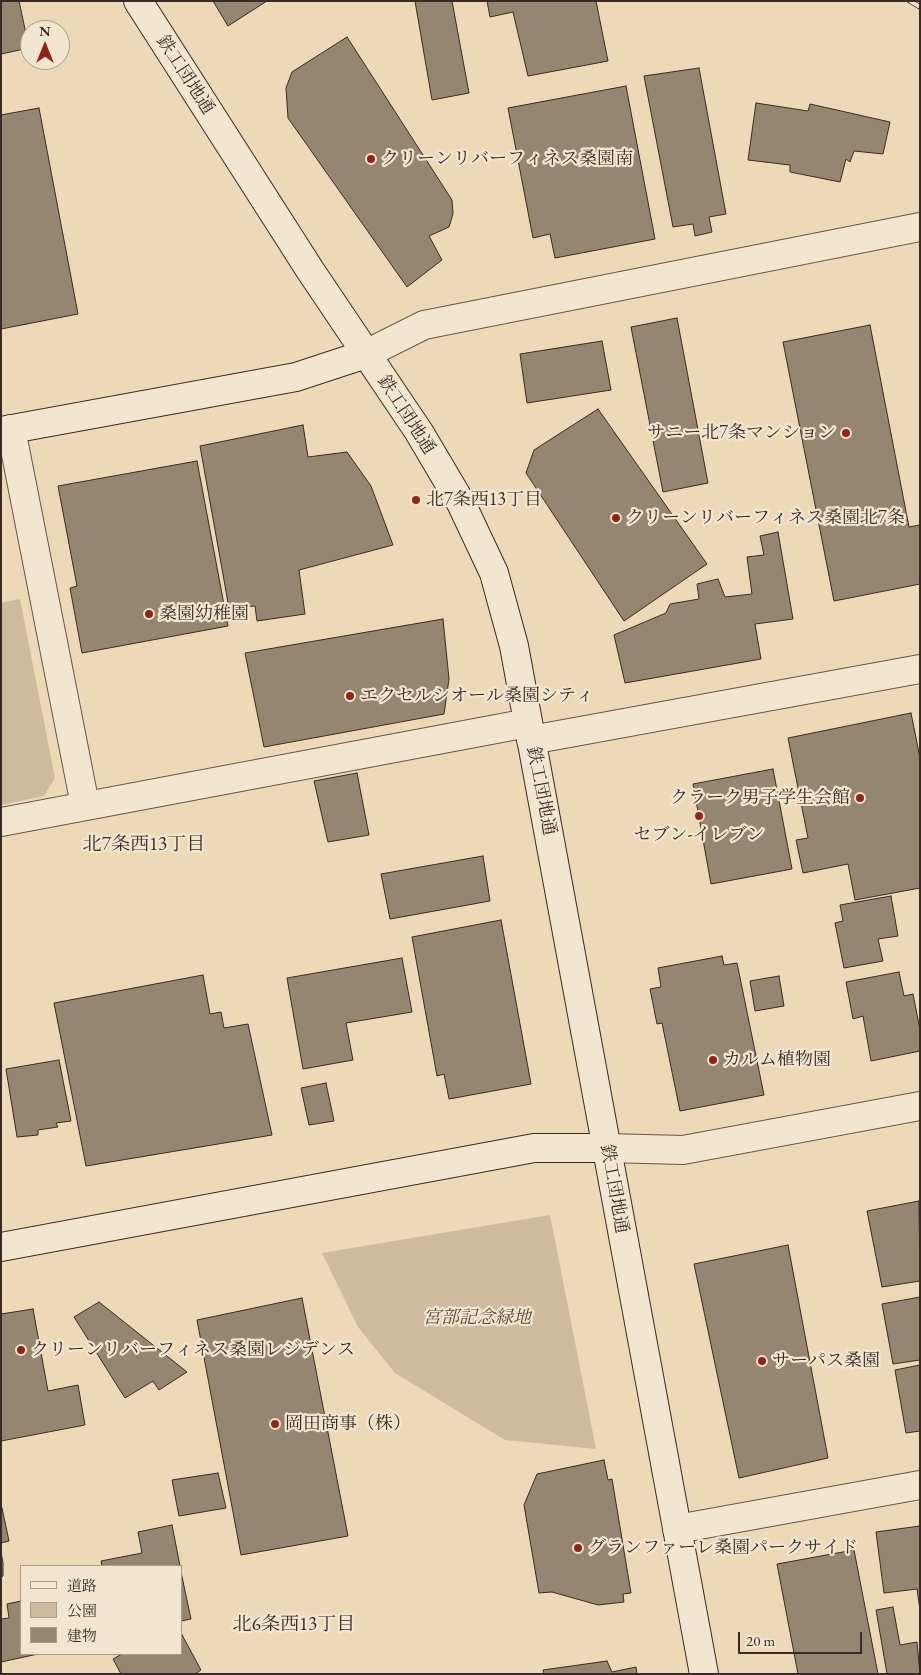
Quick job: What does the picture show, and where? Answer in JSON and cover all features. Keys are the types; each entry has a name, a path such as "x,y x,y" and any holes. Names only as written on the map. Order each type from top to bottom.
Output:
{"street":[{"name":"鉄工団地通","path":"138,1 366,354 419,432 461,503 494,572 514,646 704,1674"},
{"path":"85,805 6,430 296,377 366,354 424,325 920,227"},
{"path":"1,822 85,805 530,731 920,669"},
{"path":"1,1247 534,1148 683,1150 920,1106"},
{"path":"677,1529 920,1485"}],"green space":[{"path":"20,599 55,778 44,796 1,805 1,603"},
{"name":"宮部記念緑地","path":"550,1215 596,1449 505,1440 395,1373 358,1327 322,1253"}],"building":[{"path":"1,1 19,1 23,20 20,20 20,50 1,54"},
{"path":"213,1 267,1 228,26"},
{"path":"415,1 452,1 469,93 432,100"},
{"path":"487,1 596,1 608,61 528,76 513,12 490,17"},
{"name":"クリーンリバーフィネス桑園南","path":"347,37 452,200 453,214 449,227 429,236 442,260 407,287 288,118 286,88 292,72"},
{"path":"699,68 726,214 709,217 712,232 695,236 693,224 673,227 644,76"},
{"path":"626,86 655,239 555,258 550,234 533,238 508,108"},
{"path":"756,103 808,111 810,104 890,122 883,154 854,151 850,162 846,159 840,182 790,172 790,165 748,160"},
{"path":"39,108 78,314 1,329 1,115"},
{"path":"677,318 708,483 663,492 631,327"},
{"name":"サニー北7条マンション","path":"870,325 909,527 920,525 920,584 834,601 783,342"},
{"path":"602,341 611,390 527,403 520,354"},
{"name":"クリーンリバーフィネス桑園北7条","path":"598,409 707,564 624,621 526,473 534,450"},
{"path":"303,425 308,457 347,452 371,486 393,545 299,570 305,614 257,621 255,606 229,608 200,446"},
{"path":"197,461 228,626 82,653 70,588 77,586 58,486"},
{"path":"778,532 793,619 755,624 761,659 625,683 614,635 666,613 670,604 699,599 697,584 718,579 725,597 752,594 747,557 764,555 760,536"},
{"name":"エクセルシオール桑園シティ","path":"443,619 449,679 444,714 264,747 245,653"},
{"name":"クラーク男子学生会館","path":"911,713 920,758 920,888 855,900 848,864 803,873 796,840 808,838 788,738"},
{"path":"773,769 792,869 711,884 693,784"},
{"path":"357,773 369,835 328,842 314,781"},
{"path":"483,856 490,901 390,919 381,874"},
{"path":"891,896 898,936 878,939 883,961 844,968 835,923 843,921 840,905"},
{"path":"501,920 531,1084 449,1099 444,1074 437,1076 412,937"},
{"name":"カルム植物園","path":"722,956 724,965 737,963 764,1095 680,1111 662,1023 657,1024 650,989 661,987 658,968"},
{"path":"402,958 412,1012 346,1023 353,1060 303,1069 287,978"},
{"path":"899,972 904,996 913,994 920,1030 920,1051 871,1061 863,1016 853,1019 846,982"},
{"path":"203,975 210,1014 221,1012 224,1028 248,1024 272,1135 86,1166 54,1003"},
{"path":"779,976 784,1006 755,1011 750,981"},
{"path":"59,1060 71,1121 56,1123 58,1127 38,1130 38,1135 17,1137 6,1069"},
{"path":"326,1083 334,1121 309,1125 301,1088"},
{"path":"919,1201 920,1281 882,1287 867,1211"},
{"name":"サーパス桑園","path":"788,1245 828,1458 739,1478 694,1264"},
{"path":"920,1297 920,1360 893,1364 882,1304"},
{"path":"302,1298 348,1536 241,1555 197,1320"},
{"path":"99,1302 187,1372 159,1390 153,1381 125,1398 74,1317"},
{"name":"クリーンリバーフィネス桑園レジデンス","path":"33,1309 48,1391 78,1385 85,1425 1,1441 1,1314"},
{"path":"920,1365 920,1431 906,1433 895,1370"},
{"name":"グランファーレ桑園パークサイド","path":"604,1460 608,1480 612,1479 631,1593 623,1594 624,1602 598,1605 552,1592 539,1593 524,1505 537,1474"},
{"path":"218,1473 226,1508 179,1516 172,1480"},
{"path":"1,1508 9,1541 1,1543"},
{"path":"172,1525 180,1565 102,1565 101,1561 142,1553 138,1532"},
{"path":"920,1526 920,1610 917,1589 884,1593 876,1532"},
{"path":"854,1550 878,1674 798,1674 777,1564"},
{"path":"1,1552 3,1576 1,1577"},
{"path":"182,1577 191,1619 182,1621"},
{"path":"20,1601 20,1655 33,1655 1,1662 1,1619 9,1618 7,1604"},
{"path":"893,1607 900,1645 917,1642 920,1674 887,1674 876,1610"},
{"path":"182,1635 201,1670 195,1674 121,1674 113,1659 120,1655 182,1655"},
{"path":"607,1661 612,1672 636,1667 637,1674 544,1674 543,1670"}],"railway":[{"path":"910,1 920,7"}],"place":[{"name":"クリーンリバーフィネス桑園南","path":"371,159"},
{"name":"サニー北7条マンション","path":"846,433"},
{"name":"北7条西13丁目","path":"416,500"},
{"name":"クリーンリバーフィネス桑園北7条","path":"616,518"},
{"name":"桑園幼稚園","path":"149,614"},
{"name":"エクセルシオール桑園シティ","path":"350,696"},
{"name":"クラーク男子学生会館","path":"860,798"},
{"name":"セブン-イレブン","path":"699,816"},
{"name":"カルム植物園","path":"713,1060"},
{"name":"クリーンリバーフィネス桑園レジデンス","path":"21,1350"},
{"name":"サーパス桑園","path":"762,1361"},
{"name":"岡田商事（株）","path":"275,1424"},
{"name":"グランファーレ桑園パークサイド","path":"578,1548"}],"district":[{"name":"北7条西13丁目","path":"144,845"},
{"name":"北6条西13丁目","path":"294,1625"}]}
